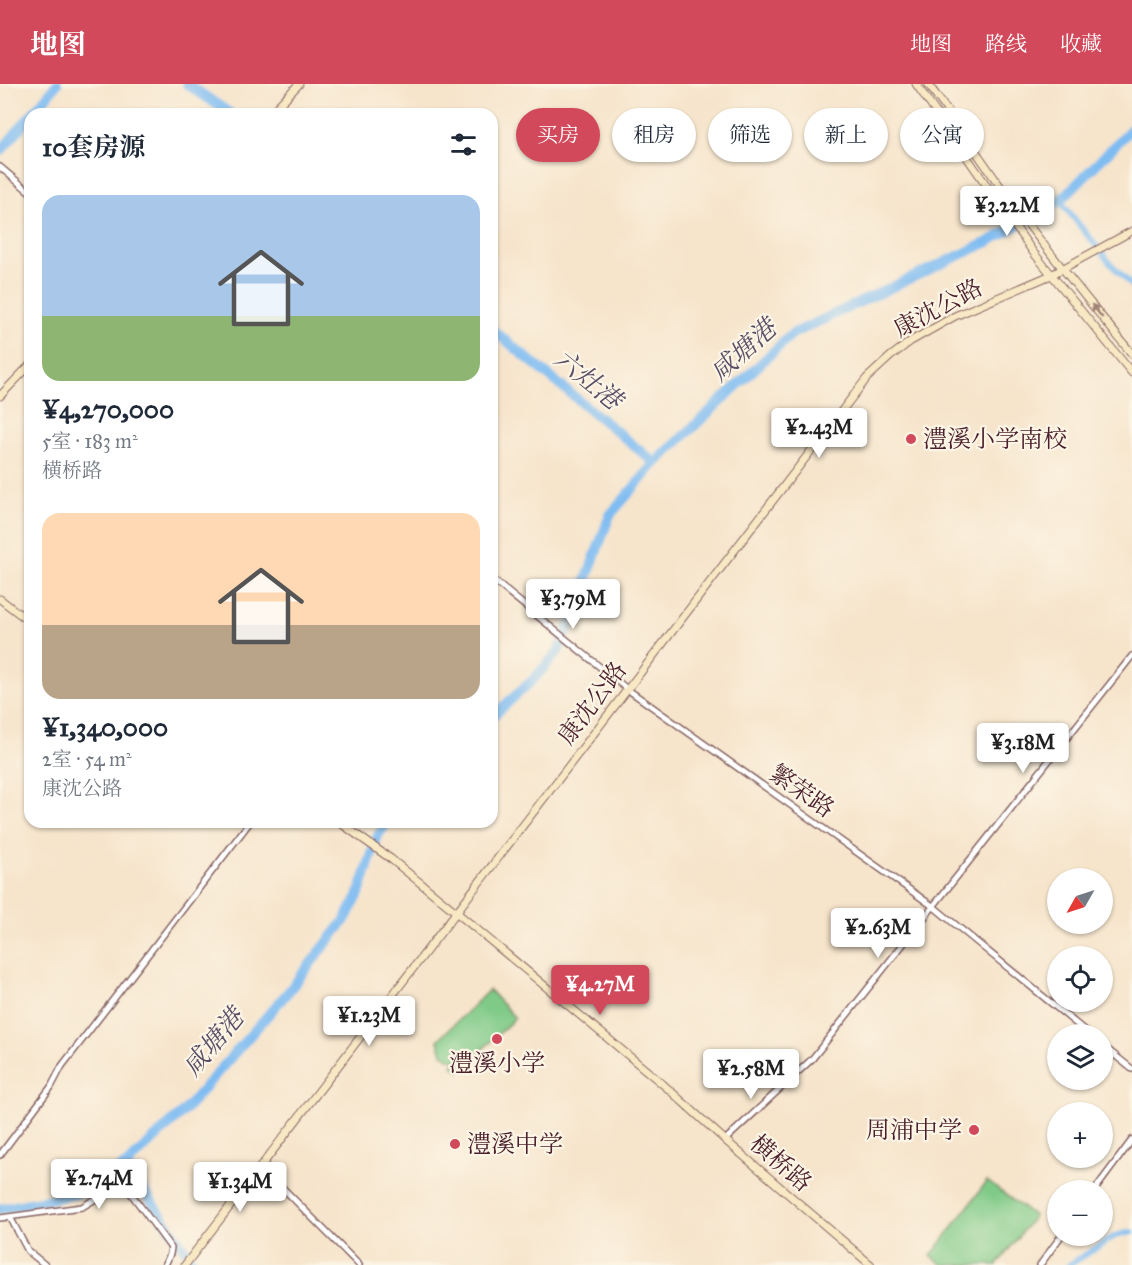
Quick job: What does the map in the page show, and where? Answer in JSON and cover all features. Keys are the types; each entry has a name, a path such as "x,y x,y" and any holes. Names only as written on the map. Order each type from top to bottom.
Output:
{"street":[{"path":"276,108 300,84"},
{"path":"916,84 1033,252 1132,373"},
{"path":"928,84 1010,200 1132,354"},
{"path":"2,168 24,187"},
{"name":"康沈公路","path":"185,1265 867,378 911,341 955,316 1051,275 1132,231"},
{"path":"0,396 24,371"},
{"name":"繁荣路","path":"498,584 627,689 934,907 1077,1024"},
{"path":"0,599 24,617"},
{"path":"725,1140 812,1059 1132,656"},
{"path":"0,1155 51,1087 62,1066 245,828"},
{"name":"横桥路","path":"348,828 456,912 665,1086 871,1265"},
{"path":"1113,1054 1132,1069"},
{"path":"1102,1180 1132,1140"},
{"path":"261,1166 359,1265"},
{"path":"0,1218 82,1207 124,1184 171,1248 165,1265"},
{"path":"10,1217 28,1251 45,1265"},
{"path":"1040,1265 1054,1246"}],"green space":[{"path":"489,990 515,1018 460,1071 452,1065 456,1060 443,1054 438,1040"},
{"path":"987,1181 1034,1216 997,1265 943,1265 931,1256"}],"waterway":[{"path":"37,108 57,84"},
{"name":"六灶港","path":"187,84 222,108"},
{"path":"0,152 24,123"},
{"name":"咸塘港","path":"498,712 534,679 557,653 610,515 655,463 792,334 988,242 1060,201 1132,128"},
{"path":"1060,201 1110,263 1132,286"},
{"name":"六灶港","path":"498,334 655,463"},
{"name":"咸塘港","path":"0,1209 76,1194 126,1165 185,1110 288,992 345,920 359,894 378,835 383,828"},
{"path":"126,1165 196,1265"},
{"path":"1069,1265 1115,1236 1132,1232"}],"place":[{"name":"澧溪小学南校","path":"911,439"},
{"name":"澧溪小学","path":"497,1039"},
{"name":"周浦中学","path":"974,1130"},
{"name":"澧溪中学","path":"455,1144"}]}
